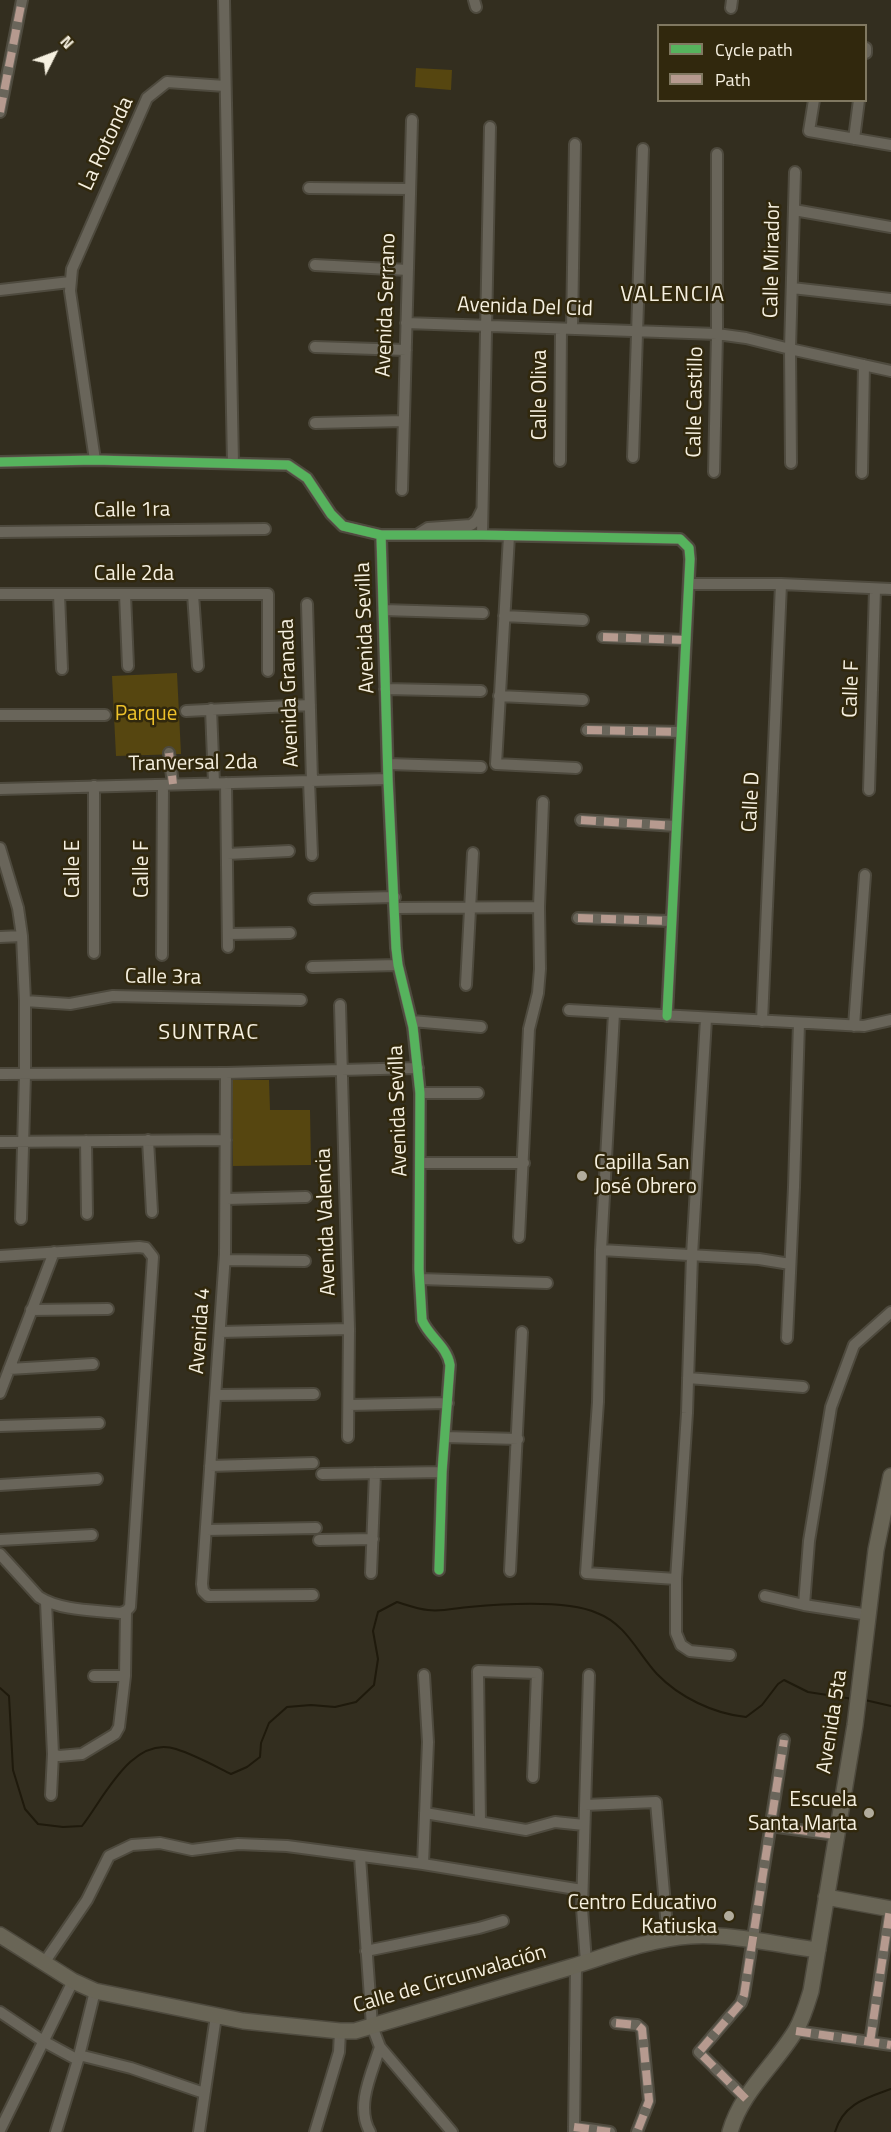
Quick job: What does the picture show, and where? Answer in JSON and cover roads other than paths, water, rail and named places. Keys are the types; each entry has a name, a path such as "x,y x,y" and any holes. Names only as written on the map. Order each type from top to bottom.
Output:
{"street":[{"path":"0,112 22,0"},
{"path":"224,0 233,464"},
{"name":"La Rotonda","path":"70,282 72,269 147,98 167,82 225,86"},
{"path":"814,102 809,131 891,145"},
{"path":"854,139 859,102"},
{"name":"Avenida Serrano","path":"402,490 412,120"},
{"path":"482,535 490,127"},
{"name":"Calle Oliva","path":"560,461 575,144"},
{"path":"633,457 643,149"},
{"name":"Calle Castillo","path":"714,472 717,154"},
{"name":"Calle Mirador","path":"791,463 790,349 795,172"},
{"path":"309,188 410,189"},
{"path":"794,210 891,227"},
{"path":"315,266 408,270"},
{"path":"0,290 70,282 95,460"},
{"path":"792,288 891,299"},
{"name":"Avenida Del Cid","path":"406,323 717,334 746,338 891,371"},
{"path":"315,347 406,350"},
{"path":"862,473 864,365"},
{"path":"315,423 404,421"},
{"path":"0,462 95,460 288,465 307,478 331,514 343,526 381,536 482,535 680,539 689,548 689,584 670,921 667,1016"},
{"path":"417,535 428,528 471,525 483,509"},
{"name":"Calle 1ra","path":"0,532 265,529"},
{"name":"Avenida Sevilla","path":"381,536 388,779 398,965 412,1021 420,1093 422,1320 425,1328 449,1356 450,1365 442,1472 440,1570"},
{"path":"509,536 496,764 576,768"},
{"path":"689,584 781,584 891,589"},
{"name":"Calle D","path":"762,1021 781,584"},
{"name":"Calle F","path":"869,790 875,589"},
{"name":"Calle 2da","path":"0,594 268,594 268,671"},
{"path":"59,594 62,669"},
{"path":"125,594 128,666"},
{"path":"193,594 198,666"},
{"name":"Avenida Granada","path":"307,604 312,855"},
{"path":"383,610 483,613"},
{"path":"504,616 583,620"},
{"path":"603,637 686,640"},
{"path":"385,689 481,691"},
{"path":"500,696 583,700"},
{"path":"186,711 310,705"},
{"path":"212,709 214,783"},
{"path":"0,715 105,715"},
{"path":"587,730 681,732"},
{"name":"Calle F","path":"162,955 169,753"},
{"path":"388,764 481,767"},
{"name":"Tranversal 2da","path":"0,789 388,779"},
{"path":"226,783 228,946"},
{"name":"Calle E","path":"94,786 94,952"},
{"path":"519,1237 530,1029 538,993 540,969 539,907 543,802"},
{"path":"581,820 676,826"},
{"path":"0,848 15,900 22,936 25,1074 21,1219"},
{"path":"227,854 289,851"},
{"path":"466,985 473,853"},
{"path":"854,1026 865,875"},
{"path":"314,899 471,909 539,907"},
{"path":"578,918 670,921"},
{"path":"228,934 290,933"},
{"path":"0,937 22,936"},
{"path":"312,967 398,965"},
{"name":"Calle 3ra","path":"25,1001 70,1004 113,996 301,1000"},
{"name":"Avenida Valencia","path":"340,1005 350,1329 348,1437"},
{"path":"569,1010 854,1026 891,1020"},
{"path":"614,1013 601,1250 598,1402 586,1574 676,1579"},
{"path":"706,1019 692,1255 687,1413 676,1579 676,1633 681,1645 690,1651 730,1655"},
{"path":"412,1021 481,1028"},
{"path":"787,1338 799,1023"},
{"path":"0,1074 226,1073 418,1068"},
{"name":"Avenida 4","path":"226,1073 225,1260 203,1592 208,1596 313,1595"},
{"path":"420,1093 478,1093"},
{"path":"148,1140 152,1212"},
{"path":"0,1142 226,1140"},
{"path":"86,1141 87,1214"},
{"path":"420,1163 524,1163"},
{"path":"226,1199 306,1197"},
{"path":"0,1256 139,1247 146,1248 153,1257 130,1607 121,1613 57,1606 46,1602 1,1558"},
{"path":"601,1250 759,1258 790,1264"},
{"path":"0,1393 54,1252"},
{"path":"225,1260 305,1261"},
{"path":"420,1279 547,1283"},
{"path":"31,1310 108,1309"},
{"path":"804,1605 809,1541 831,1407 854,1345 891,1312"},
{"path":"220,1332 350,1329"},
{"path":"510,1571 522,1332"},
{"path":"9,1369 93,1364"},
{"path":"688,1378 803,1387"},
{"path":"216,1395 314,1394"},
{"path":"349,1405 448,1403"},
{"path":"0,1426 99,1423"},
{"path":"445,1437 518,1439"},
{"path":"210,1466 313,1463"},
{"path":"322,1474 442,1472"},
{"path":"371,1573 375,1473"},
{"name":"Avenida 5ta","path":"730,2132 734,2117 746,2098 796,2031 811,1991 855,1725 876,1550 891,1476"},
{"path":"0,1485 97,1479"},
{"path":"206,1530 316,1528"},
{"path":"0,1540 92,1535"},
{"path":"320,1540 373,1539"},
{"path":"765,1596 804,1605 869,1615"},
{"path":"46,1602 53,1754 51,1795"},
{"path":"53,1754 59,1756 82,1754 115,1734 121,1721 125,1676 126,1611"},
{"path":"480,1821 478,1671 537,1673 533,1777"},
{"path":"423,1864 428,1742 424,1675"},
{"path":"589,1675 574,2129 610,2132"},
{"path":"94,1676 125,1676"},
{"path":"746,2098 699,2052 741,2003 744,1995 784,1740"},
{"path":"585,1805 656,1803 668,1939"},
{"path":"425,1813 526,1830 555,1822 584,1825"},
{"path":"770,1826 836,1835"},
{"path":"44,1963 87,1900 109,1856 132,1845 160,1843 192,1850 238,1844 287,1846 423,1864 582,1890"},
{"path":"360,1857 372,2026 380,2047 452,2132"},
{"path":"826,1897 890,1909 870,2042"},
{"path":"366,1951 503,1921"},
{"name":"Calle de Circunvalación","path":"0,1935 73,1982 95,1991 243,2021 340,2031 355,2031 629,1948 668,1939 716,1936 818,1950"},
{"path":"0,2130 73,1982"},
{"path":"56,2132 95,1991"},
{"path":"0,2012 43,2041 78,2058 131,2068 204,2093"},
{"path":"199,2132 216,2016"},
{"path":"616,2023 637,2025 642,2029 649,2101 637,2132"},
{"path":"315,2132 339,2052 340,2031"},
{"path":"796,2031 891,2045"},
{"path":"370,2132 367,2127 364,2103 380,2047"}],"waterway":[{"path":"0,1688 9,1696 13,1770 25,1809 38,1824 63,1827 82,1826 121,1772 146,1751 160,1747 176,1749 231,1774 247,1767 260,1757 261,1743 269,1723 287,1707 311,1705 335,1707 356,1702 374,1685 378,1659 373,1631 378,1612 397,1602 420,1609 433,1610 534,1604 569,1606 597,1613 616,1624 657,1674 676,1690 698,1703 734,1715 746,1717 762,1705 778,1684 784,1680 808,1692 853,1699"},
{"path":"865,1700 891,1706"},
{"path":"835,2132 839,2122 850,2108 864,2099 891,2089"}],"place":[{"name":"Capilla San José Obrero","path":"582,1176"},
{"name":"Escuela Santa Marta","path":"869,1813"},
{"name":"Centro Educativo Katiuska","path":"729,1916"}],"district":[{"name":"VALENCIA","path":"673,296"},
{"name":"SUNTRAC","path":"209,1034"}],"park label":[{"name":"Parque","path":"146,715"}]}
